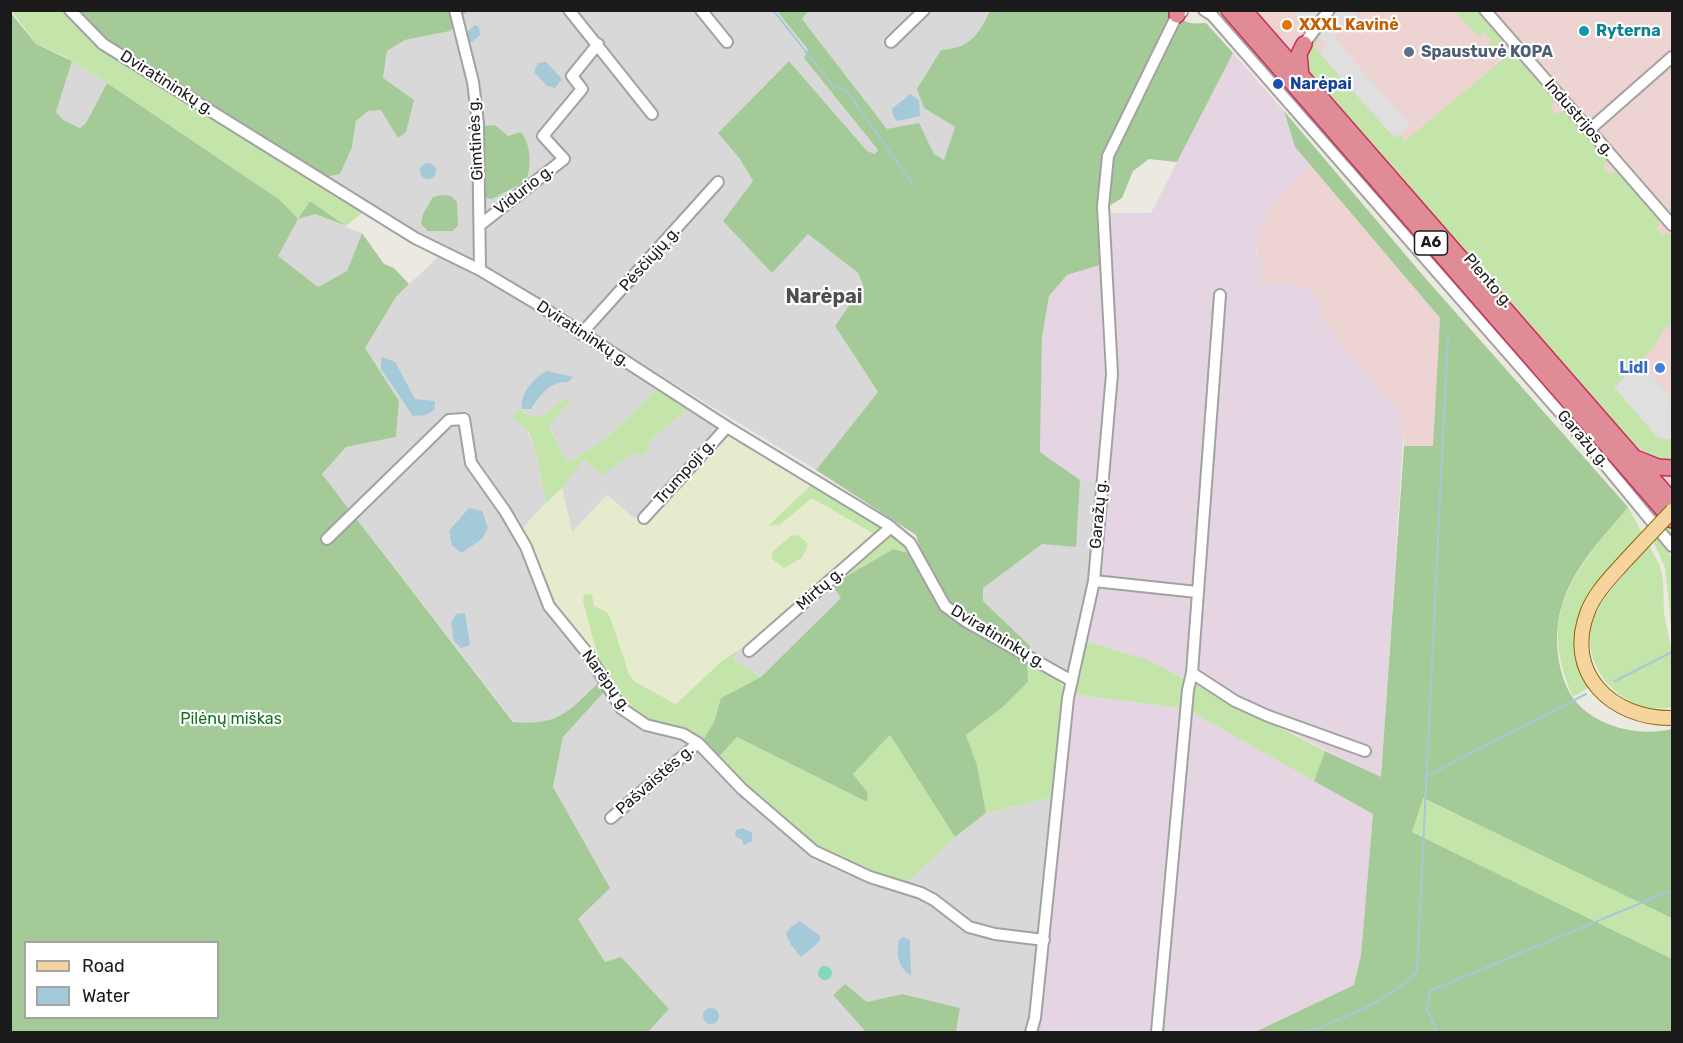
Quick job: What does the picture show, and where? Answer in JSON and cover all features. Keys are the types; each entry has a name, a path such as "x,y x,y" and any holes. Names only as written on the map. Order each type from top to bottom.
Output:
{"highway":[{"name":"Plento g.","path":"1229,10 1672,520"},
{"name":"Plento g.","path":"1244,10 1672,501"},
{"path":"1274,45 1293,48 1304,44"},
{"path":"1300,76 1299,54 1304,44"},
{"path":"1634,457 1658,467 1672,468"}],"main road":[{"path":"1672,511 1605,583 1588,609 1582,634 1584,660 1596,685 1616,705 1640,716 1672,718"}],"street":[{"name":"Dviratininkų g.","path":"70,10 103,44 415,238 480,270 727,427 891,527 909,543 945,606 967,622 1072,681"},
{"name":"Gimtinės g.","path":"455,10 473,82 478,123 480,270"},
{"path":"569,10 652,114"},
{"path":"701,10 727,42"},
{"path":"891,42 924,10"},
{"name":"Garažų g.","path":"1204,10 1212,15 1352,174 1592,449 1672,546"},
{"path":"1304,44 1329,10"},
{"name":"Industrijos g.","path":"1485,10 1672,225"},
{"name":"Garažų g.","path":"1031,1032 1035,1018 1044,940 1068,698 1094,581 1112,375 1103,206 1106,169 1108,156 1180,12"},
{"name":"Vidurio g.","path":"480,225 564,159 543,136 582,89 572,76 598,44"},
{"path":"1589,129 1672,57"},
{"name":"Pėsčiųjų g.","path":"581,334 718,183"},
{"path":"1157,1032 1188,690 1192,674 1220,295"},
{"name":"Narėpų g.","path":"327,539 449,420 464,419 471,463 505,511 526,547 553,612 588,654 611,694 634,719 646,725 683,734 698,743 742,789 814,851 870,877 921,893 976,929 1044,940"},
{"name":"Trumpoji g.","path":"644,518 727,427"},
{"name":"Mirtų g.","path":"749,651 891,527"},
{"path":"1094,581 1197,592"},
{"path":"1192,674 1234,700 1268,716 1365,751"},
{"name":"Pašvaistės g.","path":"611,818 698,743"}],"shaded area":[{"path":"808,10 990,11 978,35 959,49 924,108 955,127 944,160 934,154 925,135 887,129 802,19"},
{"path":"1261,10 1672,11 1672,488 1258,13"},
{"path":"467,11 777,11 808,51 804,58 878,150 875,154 867,151 789,61 718,133 740,159 753,181 808,234 858,273 863,285 835,326 878,392 816,470 486,269 466,261 319,178 352,147 356,121 368,111 381,109 398,137 383,78 387,51 405,40 450,31"},
{"path":"1293,11 1322,11 1308,29"},
{"path":"1334,11 1357,11 1349,24 1344,21 1334,38 1410,125 1395,138 1320,53 1328,45 1319,38"},
{"path":"1233,53 1284,111 1295,147 1310,165 1269,210 1255,243 1257,257 1263,258 1261,282 1306,287 1324,308 1318,315 1399,413 1404,427 1381,778 1148,660 1086,641 1096,600 1117,378 1110,213 1151,213"},
{"path":"72,61 107,83 86,123 80,128 63,120 56,112"},
{"path":"1310,165 1440,318 1433,447 1404,446 1404,427 1399,413 1317,315 1324,308 1306,287 1261,282 1263,258 1258,257 1255,243 1269,210"},
{"path":"314,214 362,233 347,271 318,287 277,256 298,219"},
{"path":"440,255 490,279 658,388 603,441 567,463 549,425 571,398 562,401 541,417 529,415 518,409 535,448 546,503 515,536 533,568 543,599 587,656 600,681 561,717 538,724 514,722 322,474 346,447 396,437 399,401 364,348 396,297"},
{"path":"1100,265 1105,381 1096,482 1080,480 1040,452 1042,337 1049,296 1067,275"},
{"path":"1637,367 1644,374 1648,371 1671,398 1667,402 1672,406 1672,439 1658,438 1614,387"},
{"path":"689,407 716,424 718,429 716,435 635,519 607,495 572,533 562,488 584,458 633,453 649,448 650,441"},
{"path":"1080,480 1096,482 1089,576 1072,675 1028,653 983,601 983,587 1042,543 1078,491"},
{"path":"823,580 832,585 842,598 761,677 733,659 739,650"},
{"path":"605,691 639,724 686,741 859,876 923,898 967,932 984,937 1040,944 1033,1016 1027,1032 956,1032 960,1008 902,994 867,1002 845,984 833,995 866,1032 648,1032 669,1009 605,962 578,919 553,787 563,737"},
{"path":"1073,694 1187,709 1373,814 1361,955 1354,985 1255,1032 1035,1032 1040,1019"},
{"path":"1054,797 1042,931 1037,935 987,930 959,917 930,889 906,884 955,837 986,813"}],"green space":[{"path":"11,10 67,11 361,210 362,213 346,226 310,201 298,219 280,200 107,83 64,56 36,44"},
{"path":"70,11 467,11 450,31 405,40 387,51 383,78 414,100 406,132 398,138 381,110 368,111 356,121 352,147 340,174 319,178 103,44"},
{"path":"777,11 808,11 802,19 887,129 919,123 934,154 944,160 955,127 924,108 917,89 941,50 967,43 977,33 990,11 1175,11 1188,22 1206,23 1233,53 1177,162 1149,159 1133,171 1122,198 1098,213 1100,265 1067,275 1049,296 1042,337 1040,452 1080,480 1076,547 1042,544 983,588 983,601 1030,646 1028,653 952,608 926,566 916,535 816,470 878,392 835,326 863,285 858,273 808,234 772,273 723,221 753,181 740,159 718,133 789,61 867,151 875,154 878,150 804,58 808,50"},
{"path":"1331,11 1334,11 1314,47 1394,138 1399,134 1405,141 1512,52 1554,100 1551,107 1556,114 1565,112 1607,160 1603,166 1609,174 1618,171 1660,221 1656,229 1663,235 1667,233 1672,235 1672,321 1662,332 1655,346 1614,387 1658,438 1672,439 1672,461 1652,457 1632,442 1304,66 1305,56"},
{"path":"1455,11 1477,11 1502,40 1491,53 1487,47 1492,41 1484,32 1478,37"},
{"name":"Pilėnų miškas","path":"10,12 36,44 72,61 56,112 63,120 80,128 86,123 107,83 280,200 298,219 278,256 318,287 347,271 362,233 384,264 394,268 409,284 396,297 365,348 399,401 396,437 346,447 322,474 513,722 529,723 553,719 571,708 600,681 605,691 563,737 553,787 610,888 578,919 605,962 621,957 669,1009 648,1032 11,1032"},
{"path":"1284,89 1622,473 1672,533 1672,537 1282,91"},
{"path":"1284,111 1426,279 1628,507 1581,565 1567,591 1559,616 1558,652 1567,688 1582,708 1593,716 1605,723 1632,730 1646,732 1672,729 1672,918 1423,798 1412,832 1672,959 1672,1032 1255,1032 1354,985 1361,955 1373,814 1314,781 1325,751 1381,777 1404,446 1433,446 1440,318 1295,147"},
{"path":"495,125 508,136 521,132 529,149 530,162 526,181 492,199 482,197 480,140 484,126"},
{"path":"451,196 457,202 458,225 453,231 428,231 421,224 423,214 433,197"},
{"path":"310,201 346,226 315,214 298,219"},
{"path":"658,388 689,407 650,441 649,448 640,456 633,453 602,475 584,459 562,488 546,503 535,448 529,432 512,417 518,409 529,415 541,417 562,401 572,398 549,426 567,463 603,441"},
{"path":"729,436 810,486 769,526 780,525 812,497 875,535 739,650 723,660 677,704 635,682 629,674 609,617 594,606 592,595 583,601 601,663 557,609 540,564 522,529 562,488 572,532 607,495 643,526"},
{"path":"810,486 877,523 900,542 909,553 893,549 832,585 823,580 874,534 812,498 780,525 768,526"},
{"path":"1628,507 1660,566 1663,580 1664,614 1672,652 1672,707 1654,708 1637,704 1621,696 1598,670 1592,654 1590,636 1597,611 1611,590 1632,566 1621,555 1596,585 1581,616 1578,650 1589,687 1573,697 1562,666 1558,639 1560,616 1566,594 1577,573"},
{"path":"1642,516 1664,543 1672,560 1672,634 1665,568"},
{"path":"798,535 808,544 802,558 784,568 772,559 772,552 791,536"},
{"path":"893,549 909,553 950,617 1027,659 1028,682 1003,707 966,735 977,765 986,813 955,837 890,735 853,774 868,793 867,802 737,737 717,759 702,742 714,722 721,698 761,677 841,598 832,585"},
{"path":"584,595 592,595 594,606 606,612 610,617 629,674 635,682 676,704 723,660 739,650 733,659 761,677 721,698 714,722 702,742 656,724 628,707 609,681 596,650 583,601"},
{"path":"1086,641 1148,660 1325,751 1314,781 1187,709 1073,694"},
{"path":"1027,659 1058,680 1063,687 1054,797 986,813 977,765 966,735 1003,707 1028,682"},
{"path":"890,735 955,837 906,884 870,874 807,842 717,759 737,737 867,802 868,793 853,774"},
{"path":"1422,798 1672,917 1672,959 1412,832"},
{"path":"825,966 830,968 832,973 830,978 825,980 820,978 818,973 820,968"},
{"path":"845,984 867,1002 902,994 960,1008 956,1032 866,1032 833,995"}],"water":[{"path":"475,25 479,27 480,35 469,42 467,32"},
{"path":"546,62 562,79 555,88 547,86 534,72 538,63"},
{"path":"910,94 919,100 920,116 898,121 894,118 892,109"},
{"path":"425,163 431,163 436,171 434,177 425,179 420,174 420,168"},
{"path":"381,357 395,362 415,399 435,401 434,410 426,415 413,416 381,369"},
{"path":"547,371 573,377 568,382 562,382 546,389 531,409 522,409 523,398 528,387"},
{"path":"469,508 482,511 488,528 482,539 461,553 452,545 449,531"},
{"path":"465,613 470,645 461,648 454,641 451,623 456,614"},
{"path":"743,828 752,833 752,841 744,845 742,840 735,836 736,830"},
{"path":"800,921 820,936 820,941 801,957 791,945 786,934"},
{"path":"903,937 910,940 911,976 903,969 899,960 899,940"},
{"path":"711,1008 717,1010 719,1016 717,1022 711,1024 705,1022 703,1016 705,1010"}],"waterway":[{"path":"773,10 834,87 846,90 914,186"},
{"path":"997,10 1002,17"},
{"path":"1307,1032 1378,1001 1417,972 1448,334"},
{"path":"1615,681 1670,653"},
{"path":"1427,776 1586,694"},
{"path":"1437,1032 1427,1009 1430,991 1672,890"}],"place":[{"name":"XXXL Kavinė","path":"1287,25"},
{"name":"Ryterna","path":"1584,31"},
{"name":"Spaustuvė KOPA","path":"1409,52"},
{"name":"Narėpai","path":"1278,84"},
{"name":"Lidl","path":"1660,368"}],"district":[{"name":"Narėpai","path":"824,297"}]}
